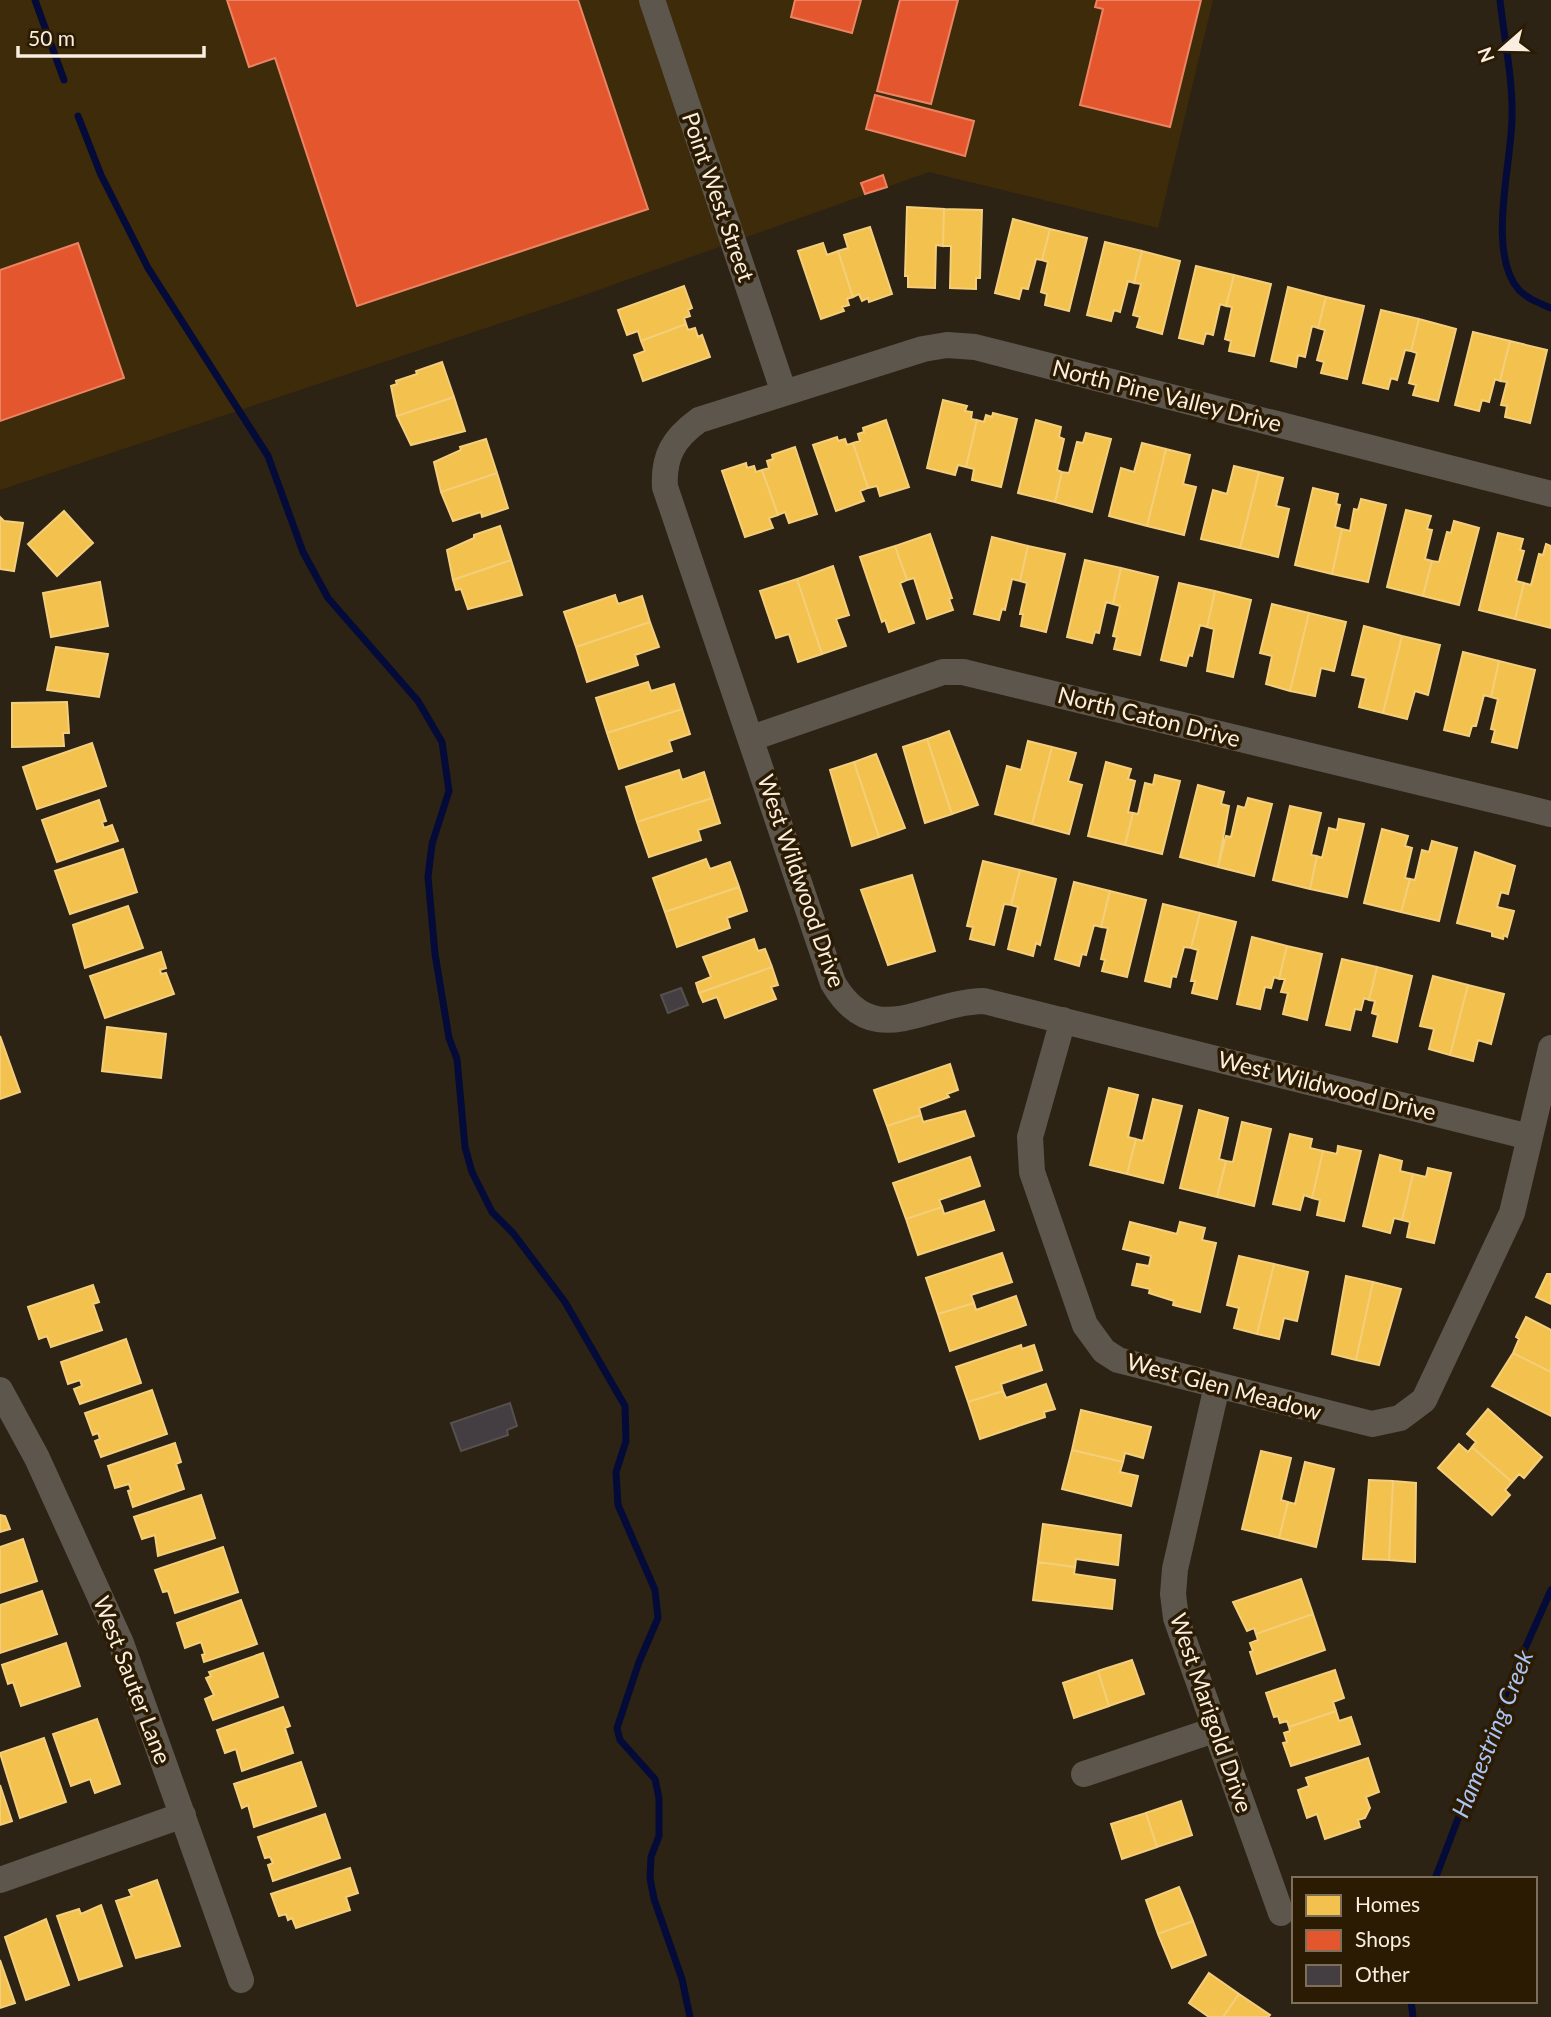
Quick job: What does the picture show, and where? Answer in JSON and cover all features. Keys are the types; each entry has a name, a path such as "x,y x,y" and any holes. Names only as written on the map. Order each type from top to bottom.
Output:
{"street":[{"name":"Point West Street","path":"652,0 784,393"},
{"name":"North Pine Valley Drive","path":"784,393 923,349 947,345 975,347 1551,494"},
{"name":"West Wildwood Drive","path":"784,393 699,421 684,431 671,447 664,466 665,487 833,983 843,1000 857,1013 875,1021 899,1020 963,1001 984,1001 1529,1137"},
{"name":"North Caton Drive","path":"752,738 943,672 963,672 1551,814"},
{"name":"West Glen Meadow","path":"1063,1020 1031,1137 1029,1154 1032,1172 1092,1339 1118,1360 1359,1422 1385,1423 1400,1418 1424,1400 1512,1213 1529,1137"},
{"path":"1529,1137 1551,1048"},
{"name":"West Marigold Drive","path":"1217,1385 1175,1569 1173,1594 1176,1618 1281,1913"},
{"name":"West Sauter Lane","path":"0,1390 37,1458 121,1643 241,1980"},
{"path":"1084,1774 1214,1730"},
{"path":"0,1880 183,1815"}],"shaded area":[{"path":"0,0 1213,0 1158,228 929,172 573,299 0,490"}],"building: Homes":[{"path":"907,207 944,209 943,246 936,245 935,288 908,287 908,276 905,276"},
{"path":"944,209 982,210 980,278 976,278 976,289 950,288 951,246 943,246"},
{"path":"1013,219 1050,229 1042,260 1036,259 1028,289 1022,288 1019,299 995,293"},
{"path":"870,227 892,294 869,302 868,298 862,301 859,294 853,297 838,251 848,248 844,235"},
{"path":"1050,229 1087,238 1069,311 1045,305 1047,294 1041,292 1048,262 1042,260"},
{"path":"1105,242 1142,251 1134,283 1128,281 1120,312 1114,310 1111,321 1087,315"},
{"path":"823,243 827,255 838,251 853,297 847,299 849,305 842,307 844,311 821,319 798,251"},
{"path":"1142,251 1180,261 1162,334 1137,327 1140,317 1133,315 1141,284 1134,283"},
{"path":"1196,266 1234,275 1226,306 1220,304 1213,335 1206,333 1203,344 1179,338"},
{"path":"1234,275 1271,284 1254,356 1229,351 1231,341 1225,339 1232,307 1226,306"},
{"path":"684,286 692,308 688,310 690,316 684,318 686,324 641,341 638,331 627,335 618,310"},
{"path":"1288,287 1326,297 1318,328 1312,326 1305,357 1298,355 1296,367 1271,361"},
{"path":"1326,297 1364,306 1347,379 1321,373 1324,362 1317,360 1325,330 1318,328"},
{"path":"1381,310 1419,319 1411,351 1405,350 1397,380 1391,378 1388,389 1363,383"},
{"path":"1419,319 1456,329 1438,401 1413,395 1416,385 1409,383 1417,353 1411,351"},
{"path":"686,324 688,330 695,328 698,337 702,335 710,357 643,381 634,355 645,351 641,341"},
{"path":"1473,332 1510,341 1500,381 1495,379 1489,402 1482,400 1479,411 1455,405"},
{"path":"1510,341 1547,350 1530,423 1505,417 1507,406 1501,405 1507,382 1500,381"},
{"path":"442,362 454,397 397,416 391,386 397,384 396,381 417,374 416,371"},
{"path":"454,397 465,431 411,445 397,416"},
{"path":"943,400 967,406 965,411 972,412 971,419 977,420 966,467 958,465 955,475 927,468"},
{"path":"993,413 1017,419 1001,487 972,480 974,469 966,467 977,420 984,422 986,415 992,417"},
{"path":"886,420 909,487 880,496 877,486 868,488 853,443 860,441 858,434 864,432 863,428"},
{"path":"1036,420 1061,427 1059,437 1064,439 1057,470 1062,472 1055,502 1018,493"},
{"path":"1086,433 1111,439 1092,512 1055,502 1062,472 1069,473 1077,442 1083,443"},
{"path":"837,437 838,441 845,439 847,445 853,443 868,488 860,491 864,501 836,511 813,445"},
{"path":"486,439 497,473 441,492 434,462 461,450 460,447"},
{"path":"1142,443 1166,449 1147,526 1109,516 1121,468 1134,472"},
{"path":"795,447 817,514 789,523 785,512 778,515 762,470 769,468 767,461 773,459 772,455"},
{"path":"1166,449 1190,455 1183,484 1196,487 1184,535 1147,526"},
{"path":"746,463 747,468 754,466 756,472 762,470 778,515 769,518 773,528 745,537 722,471"},
{"path":"1234,466 1259,472 1240,548 1201,539 1213,490 1227,494"},
{"path":"1259,472 1283,478 1276,506 1289,509 1278,557 1240,548"},
{"path":"497,473 508,508 482,517 481,512 453,521 441,492"},
{"path":"1313,488 1338,494 1336,504 1340,505 1335,527 1342,529 1332,574 1295,565"},
{"path":"1361,499 1386,505 1368,582 1332,574 1342,529 1350,531 1354,509 1358,510"},
{"path":"1406,510 1431,516 1427,529 1432,530 1425,559 1432,561 1423,596 1387,587"},
{"path":"64,511 93,543 57,576 28,544"},
{"path":"0,517 4,521 23,523 14,571 0,569"},
{"path":"1454,521 1479,528 1459,605 1423,596 1432,561 1439,562 1447,532 1451,533"},
{"path":"500,526 511,560 453,580 447,550 474,538 474,535"},
{"path":"1498,533 1523,539 1520,550 1524,551 1516,581 1524,583 1515,619 1479,610"},
{"path":"930,534 952,598 949,599 953,610 927,619 914,578 907,580 895,546"},
{"path":"992,537 1028,546 1020,581 1012,579 1005,610 1002,609 999,620 974,614"},
{"path":"1546,544 1551,546 1551,628 1515,619 1524,583 1531,585 1539,554 1543,555"},
{"path":"895,546 907,580 900,583 914,623 889,632 885,620 882,622 860,557"},
{"path":"1028,546 1065,554 1046,632 1021,626 1023,614 1020,614 1027,583 1020,581"},
{"path":"511,560 522,595 468,609 461,589 456,590 453,580"},
{"path":"1085,560 1121,568 1113,604 1106,602 1099,633 1095,632 1092,643 1067,637"},
{"path":"833,566 849,615 836,619 846,646 822,654 797,579"},
{"path":"1121,568 1158,577 1140,655 1114,649 1117,637 1113,636 1120,606 1113,604"},
{"path":"797,579 822,654 798,662 789,634 776,638 760,591"},
{"path":"100,582 108,626 51,637 43,593"},
{"path":"1179,583 1215,591 1207,627 1200,625 1192,656 1189,655 1186,666 1161,660"},
{"path":"1215,591 1251,600 1233,677 1207,671 1214,629 1207,627"},
{"path":"615,595 618,604 642,596 650,622 576,647 564,612"},
{"path":"1272,604 1309,613 1290,691 1266,684 1272,656 1260,653"},
{"path":"1309,613 1346,622 1334,671 1321,668 1315,696 1290,691"},
{"path":"650,622 659,647 635,655 638,665 587,682 576,647"},
{"path":"1364,626 1402,636 1383,713 1359,707 1366,678 1352,675"},
{"path":"1402,636 1440,645 1428,695 1415,691 1407,719 1383,713"},
{"path":"56,647 108,654 99,697 47,690"},
{"path":"1463,652 1499,661 1491,697 1484,695 1476,726 1472,726 1469,736 1444,730"},
{"path":"1499,661 1535,670 1517,748 1492,742 1495,730 1491,729 1498,699 1491,697"},
{"path":"648,682 651,691 674,684 682,709 607,733 596,698"},
{"path":"67,702 69,733 63,733 64,746 12,747 12,703"},
{"path":"682,709 690,734 669,741 672,751 619,769 607,733"},
{"path":"949,731 978,805 952,814 927,739"},
{"path":"927,739 952,814 925,823 903,747"},
{"path":"1028,741 1052,747 1032,824 995,814 1007,766 1021,770"},
{"path":"92,743 106,786 37,809 23,767"},
{"path":"1052,747 1076,753 1068,781 1082,785 1069,834 1032,824"},
{"path":"876,754 905,828 879,837 854,762"},
{"path":"854,762 879,837 852,846 830,770"},
{"path":"1106,762 1131,769 1128,779 1135,781 1128,812 1133,813 1125,845 1088,836"},
{"path":"679,770 682,780 704,772 712,798 637,822 626,787"},
{"path":"1155,775 1180,781 1162,854 1125,845 1133,813 1138,814 1145,783 1153,785"},
{"path":"1198,785 1224,792 1221,804 1229,806 1218,867 1180,857"},
{"path":"712,798 720,823 698,830 701,840 649,857 637,822"},
{"path":"1248,798 1272,804 1254,876 1218,867 1226,836 1231,837 1238,806 1245,808"},
{"path":"99,800 106,821 102,822 104,828 112,825 118,841 57,862 42,820"},
{"path":"1290,806 1321,813 1311,855 1317,856 1310,889 1273,880"},
{"path":"1339,819 1364,824 1347,897 1310,889 1317,856 1322,858 1329,828 1337,830"},
{"path":"1382,829 1408,836 1405,846 1412,848 1405,878 1410,879 1401,912 1364,903"},
{"path":"1432,841 1457,848 1439,921 1401,912 1410,879 1415,880 1422,850 1429,852"},
{"path":"123,849 137,892 70,914 55,871"},
{"path":"1475,852 1515,866 1508,894 1501,892 1497,907 1514,911 1507,937 1504,935 1503,939 1492,936 1492,932 1457,923"},
{"path":"706,859 710,869 730,862 739,887 665,912 653,878"},
{"path":"983,861 1020,870 1011,905 1004,904 994,945 970,939 973,927 967,926"},
{"path":"1020,870 1056,879 1040,945 1036,943 1033,956 1008,949 1018,907 1011,905"},
{"path":"912,875 935,951 888,965 861,890"},
{"path":"1074,882 1110,891 1101,927 1094,925 1086,955 1082,954 1079,966 1055,959"},
{"path":"739,887 747,911 727,918 730,928 677,947 665,912"},
{"path":"1110,891 1146,900 1127,977 1102,971 1105,960 1101,959 1108,928 1101,927"},
{"path":"1163,904 1200,913 1191,948 1184,947 1176,977 1172,976 1170,987 1145,981"},
{"path":"128,906 143,948 85,968 73,925"},
{"path":"1200,913 1236,922 1217,999 1192,993 1195,981 1191,981 1198,950 1191,948"},
{"path":"1252,937 1287,946 1279,979 1274,977 1271,988 1265,987 1260,1009 1237,1004"},
{"path":"754,939 758,951 765,949 772,967 699,993 696,983 711,977 703,957"},
{"path":"1287,946 1322,954 1307,1020 1283,1014 1288,993 1281,992 1285,979 1279,979"},
{"path":"161,952 166,968 160,970 161,974 166,973 174,994 105,1018 90,976"},
{"path":"1342,959 1377,967 1369,1000 1364,998 1361,1010 1355,1009 1350,1030 1326,1025"},
{"path":"772,967 778,985 771,987 776,999 725,1018 717,997 703,1002 699,993"},
{"path":"1377,967 1412,976 1397,1042 1373,1036 1378,1015 1372,1013 1375,1001 1369,1000"},
{"path":"1433,976 1468,985 1450,1055 1429,1049 1434,1029 1420,1026"},
{"path":"1468,985 1504,994 1491,1044 1478,1040 1473,1061 1450,1055"},
{"path":"107,1027 166,1034 161,1078 102,1071"},
{"path":"0,1036 20,1092 0,1099"},
{"path":"950,1064 958,1090 947,1094 949,1097 919,1108 921,1115 887,1126 874,1090"},
{"path":"1109,1088 1138,1095 1128,1137 1136,1139 1127,1174 1090,1165"},
{"path":"1153,1099 1182,1106 1163,1183 1127,1174 1136,1139 1143,1141"},
{"path":"1199,1110 1228,1118 1219,1159 1226,1161 1217,1197 1180,1188"},
{"path":"965,1111 974,1136 899,1162 887,1126 921,1115 923,1122"},
{"path":"1242,1122 1271,1129 1254,1206 1217,1197 1226,1161 1233,1162"},
{"path":"1290,1134 1312,1139 1310,1148 1323,1151 1312,1198 1304,1195 1300,1210 1273,1204"},
{"path":"1338,1146 1361,1151 1344,1221 1317,1215 1320,1200 1312,1198 1323,1151 1337,1154"},
{"path":"1380,1155 1402,1161 1400,1171 1413,1174 1402,1220 1394,1218 1390,1233 1363,1226"},
{"path":"970,1157 980,1186 939,1200 942,1207 906,1219 893,1183"},
{"path":"1428,1168 1451,1173 1434,1243 1407,1237 1410,1222 1402,1220 1413,1174 1426,1177"},
{"path":"984,1201 994,1230 918,1255 906,1219 942,1207 944,1214"},
{"path":"1130,1222 1177,1234 1180,1222 1205,1228 1202,1240 1216,1243 1200,1312 1173,1305 1174,1301 1149,1293 1150,1289 1132,1285 1137,1264 1149,1266 1151,1256 1123,1249"},
{"path":"1002,1253 1012,1282 971,1295 974,1303 938,1314 926,1278"},
{"path":"1239,1256 1274,1264 1257,1334 1234,1328 1239,1308 1227,1305"},
{"path":"1274,1264 1308,1272 1297,1321 1284,1318 1279,1339 1257,1334"},
{"path":"1547,1274 1551,1274 1551,1304 1536,1297"},
{"path":"1346,1276 1373,1282 1356,1360 1332,1354"},
{"path":"1373,1282 1401,1289 1379,1365 1356,1360"},
{"path":"93,1285 99,1302 93,1304 102,1330 51,1347 47,1336 39,1339 28,1307"},
{"path":"1016,1296 1026,1325 950,1351 938,1314 974,1303 976,1310"},
{"path":"1526,1317 1551,1330 1551,1372 1513,1353 1519,1339 1516,1337"},
{"path":"126,1339 141,1383 80,1404 74,1389 82,1386 80,1380 68,1384 61,1362"},
{"path":"1021,1345 1022,1349 1034,1345 1042,1370 1001,1384 1003,1391 968,1402 956,1367"},
{"path":"1513,1353 1551,1372 1551,1416 1492,1386"},
{"path":"1046,1384 1055,1409 1044,1412 1045,1417 980,1439 968,1402 1003,1391 1006,1398"},
{"path":"152,1390 167,1434 101,1457 95,1441 100,1439 98,1433 93,1435 85,1413"},
{"path":"1488,1409 1542,1457 1524,1478 1519,1474 1512,1482 1472,1447 1476,1442 1467,1434"},
{"path":"1081,1410 1151,1427 1143,1458 1125,1453 1123,1462 1072,1450"},
{"path":"175,1443 181,1462 176,1464 184,1489 133,1507 128,1491 131,1490 129,1484 115,1488 108,1466"},
{"path":"1459,1444 1468,1452 1472,1447 1512,1482 1505,1490 1510,1495 1492,1515 1438,1468"},
{"path":"1072,1450 1123,1462 1120,1472 1138,1476 1131,1506 1062,1489"},
{"path":"1261,1451 1291,1458 1281,1500 1288,1502 1279,1538 1242,1529"},
{"path":"1305,1462 1334,1469 1316,1547 1279,1538 1288,1502 1295,1504"},
{"path":"1369,1480 1393,1481 1389,1560 1363,1559"},
{"path":"1393,1481 1416,1483 1415,1562 1389,1560"},
{"path":"201,1495 215,1538 158,1556 155,1535 142,1539 134,1517"},
{"path":"0,1515 5,1516 10,1529 0,1532"},
{"path":"1043,1524 1121,1535 1118,1565 1076,1559 1075,1567 1038,1562"},
{"path":"23,1539 37,1581 0,1593 0,1547"},
{"path":"223,1547 238,1592 175,1613 168,1591 163,1592 155,1570"},
{"path":"1038,1562 1075,1567 1074,1574 1115,1580 1112,1609 1033,1600"},
{"path":"1301,1579 1313,1614 1256,1634 1254,1628 1247,1631 1233,1602"},
{"path":"42,1591 57,1634 0,1653 0,1605"},
{"path":"241,1600 257,1644 204,1662 202,1655 205,1654 201,1642 185,1648 177,1623"},
{"path":"1313,1614 1325,1650 1257,1674 1250,1652 1253,1651 1250,1643 1258,1640 1256,1634"},
{"path":"66,1643 80,1686 21,1706 13,1682 8,1684 2,1665"},
{"path":"263,1653 278,1697 213,1720 205,1699 214,1695 206,1678 211,1676 209,1672"},
{"path":"1132,1660 1144,1694 1109,1706 1098,1671"},
{"path":"1335,1670 1344,1698 1333,1702 1336,1711 1289,1727 1287,1721 1280,1723 1278,1716 1274,1717 1266,1693"},
{"path":"1098,1671 1109,1706 1074,1718 1063,1683"},
{"path":"283,1707 290,1726 285,1728 293,1753 242,1771 236,1749 225,1753 217,1730"},
{"path":"1336,1711 1339,1721 1351,1717 1360,1744 1291,1766 1283,1743 1287,1742 1284,1733 1290,1731 1289,1727"},
{"path":"97,1719 120,1784 95,1793 90,1779 71,1786 53,1734"},
{"path":"44,1738 66,1802 20,1818 0,1753"},
{"path":"1368,1758 1379,1792 1366,1797 1370,1808 1365,1818 1358,1820 1360,1827 1325,1839 1317,1814 1307,1818 1298,1790 1309,1786 1306,1778"},
{"path":"301,1762 316,1806 254,1827 248,1805 242,1808 234,1784"},
{"path":"0,1785 12,1821 0,1825"},
{"path":"1181,1801 1192,1835 1157,1847 1146,1813"},
{"path":"1146,1813 1157,1847 1122,1859 1111,1824"},
{"path":"325,1814 340,1858 273,1881 268,1865 273,1863 270,1857 265,1858 258,1837"},
{"path":"350,1868 358,1893 346,1897 350,1910 296,1928 292,1918 288,1920 286,1914 279,1916 271,1894"},
{"path":"157,1880 180,1946 136,1958 116,1901 132,1896 129,1890"},
{"path":"1179,1887 1193,1921 1158,1934 1146,1900"},
{"path":"101,1905 122,1966 79,1980 57,1916 79,1909 81,1914"},
{"path":"46,1919 69,1985 26,2000 5,1937"},
{"path":"1193,1921 1206,1955 1172,1968 1158,1934"},
{"path":"0,1960 15,2003 0,2008"},
{"path":"1209,1973 1239,1994 1223,2017 1209,2017 1189,2003"},
{"path":"1239,1994 1270,2015 1223,2017"}],"building: Shops":[{"path":"227,0 578,0 648,209 357,306 275,58 249,67"},
{"path":"795,0 861,0 852,33 791,17"},
{"path":"900,0 958,0 931,104 877,91"},
{"path":"1097,0 1201,0 1170,127 1080,105 1103,9 1095,7"},
{"path":"875,95 974,121 965,156 866,129"},
{"path":"883,175 887,187 865,194 861,183"},
{"path":"78,243 124,378 0,421 0,270"}],"building: Other":[{"path":"681,988 688,1005 668,1013 661,995"},
{"path":"510,1403 517,1426 507,1430 508,1435 461,1451 451,1423"}],"waterway":[{"path":"35,0 64,80"},
{"path":"1500,0 1512,103 1503,206 1504,254 1509,274 1519,290 1551,308"},
{"path":"78,116 101,175 148,268 268,456 303,552 328,598 418,701 442,742 449,791 432,844 428,877 435,954 449,1038 457,1059 465,1147 472,1172 492,1212 513,1233 565,1302 625,1406 626,1441 616,1472 618,1505 655,1590 658,1618 639,1662 617,1728 620,1740 655,1779 659,1798 659,1836 651,1857 650,1878 654,1899 682,1979 690,2017"},
{"name":"Hamestring Creek","path":"1436,1877 1511,1680 1551,1590"},
{"name":"Hamestring Creek","path":"1411,2003 1413,2017"}]}
